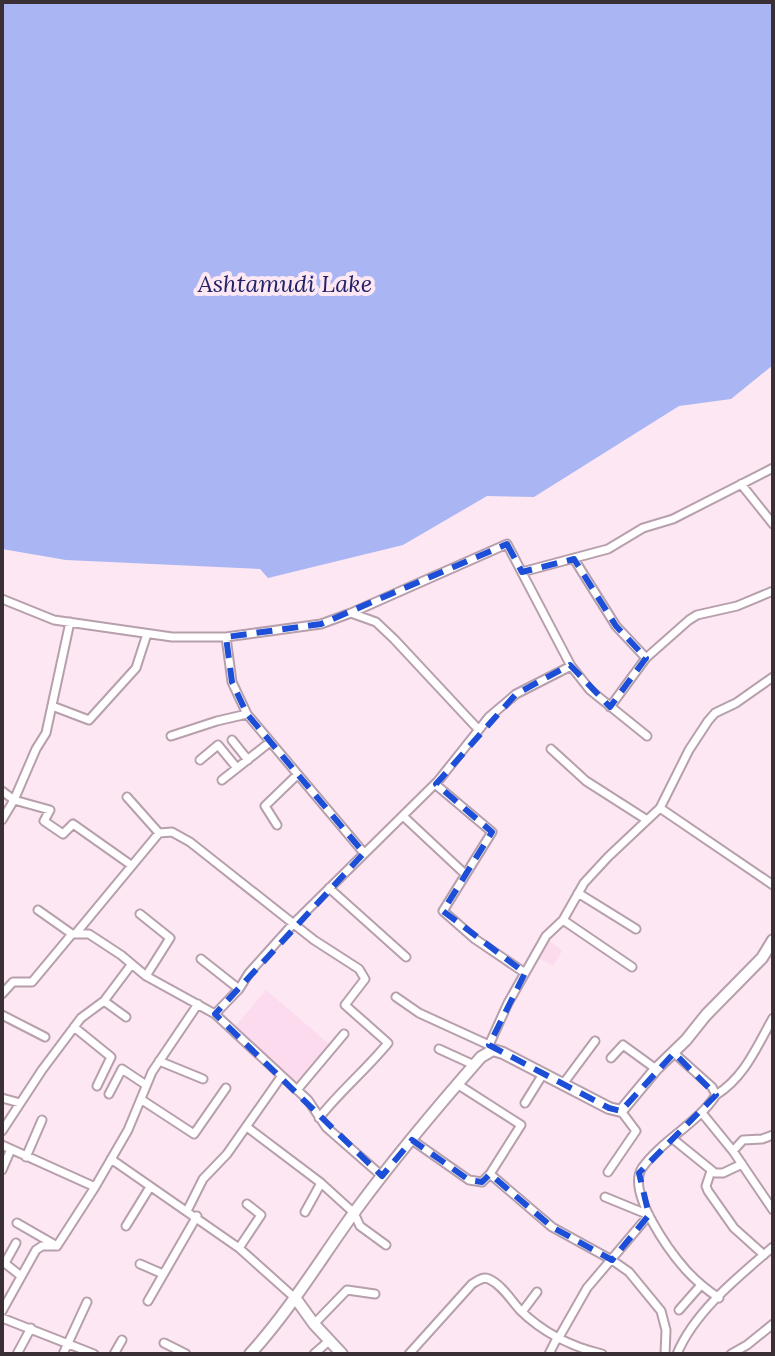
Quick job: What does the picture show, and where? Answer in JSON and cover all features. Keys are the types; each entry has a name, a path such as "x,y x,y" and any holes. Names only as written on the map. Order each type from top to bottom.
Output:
{"street":[{"path":"522,572 608,549 643,528 673,519 773,468"},
{"path":"741,484 773,524"},
{"path":"2,599 54,620 172,637 226,637 321,624 507,544 571,666 590,690 647,736"},
{"path":"574,559 616,626 646,658"},
{"path":"610,707 646,658 697,615 737,606 773,591"},
{"path":"351,613 376,622 385,630 478,729"},
{"path":"2,820 46,733 70,622"},
{"path":"52,706 89,720 136,668 147,634"},
{"path":"226,637 232,682 247,714 364,853"},
{"path":"215,1014 293,924 435,784 478,729 516,694 571,666"},
{"path":"250,1354 296,1299 382,1176 457,1084 491,1048 525,973 546,936 563,920 578,893 608,857 660,808 689,750 708,721 715,713 772,680"},
{"path":"171,736 247,714"},
{"path":"232,740 248,760"},
{"path":"222,780 270,742"},
{"path":"200,760 218,745 237,768"},
{"path":"551,749 586,781 647,820"},
{"path":"277,825 265,806 297,775"},
{"path":"435,784 492,832 443,911 475,939 525,973"},
{"path":"2,791 14,800 50,810 44,821 63,834 73,824 131,865"},
{"path":"127,797 159,833 180,834 293,924 364,975 365,979 345,1005 388,1043 319,1118"},
{"path":"660,808 773,885"},
{"path":"403,816 465,874"},
{"path":"2,994 10,984 32,982 159,833"},
{"path":"329,888 406,957"},
{"path":"578,893 636,929"},
{"path":"38,910 74,933 89,934 146,976 215,1014 308,1100 319,1118 351,1151 382,1176"},
{"path":"140,914 170,938 146,976"},
{"path":"563,920 632,967"},
{"path":"621,1111 656,1069 762,958 773,941"},
{"path":"201,959 239,989"},
{"path":"2,1131 74,1027 104,1001 131,965"},
{"path":"396,997 419,1013 609,1108 621,1111 636,1131 608,1172"},
{"path":"104,1001 126,1017"},
{"path":"57,1246 111,1159 159,1061 198,1004"},
{"path":"2,1015 45,1037"},
{"path":"719,1298 701,1285 674,1255 649,1215 639,1188 638,1175 702,1113 716,1095 730,1086 754,1055 773,1018"},
{"path":"74,1027 111,1057 97,1086"},
{"path":"297,1090 344,1034"},
{"path":"563,1084 595,1041"},
{"path":"611,1058 623,1045 656,1069"},
{"path":"439,1049 474,1065"},
{"path":"674,1053 712,1087 716,1095"},
{"path":"159,1061 203,1079"},
{"path":"109,1094 122,1069 146,1085"},
{"path":"525,1103 543,1074"},
{"path":"187,1211 203,1179 227,1154 281,1077"},
{"path":"412,1140 469,1180 482,1182 490,1174 521,1125 457,1084"},
{"path":"142,1100 194,1134 226,1088"},
{"path":"2,1098 20,1103"},
{"path":"702,1113 770,1198 773,1210"},
{"path":"26,1157 42,1120"},
{"path":"247,1127 321,1183 354,1213 360,1226 386,1245"},
{"path":"733,1151 743,1140 773,1135"},
{"path":"673,1139 711,1171 723,1173 742,1164"},
{"path":"2,1145 95,1187"},
{"path":"2,1170 11,1149"},
{"path":"111,1159 239,1248 296,1299 342,1354"},
{"path":"711,1171 706,1186 708,1191 734,1228 764,1255"},
{"path":"490,1174 552,1227 629,1272 661,1311 666,1330 665,1354"},
{"path":"305,1212 321,1183"},
{"path":"126,1226 150,1187"},
{"path":"605,1197 649,1215"},
{"path":"239,1248 261,1215 247,1204"},
{"path":"549,1354 587,1288 649,1215"},
{"path":"148,1301 197,1216"},
{"path":"17,1223 57,1246"},
{"path":"16,1243 3,1262 21,1276"},
{"path":"2,1311 39,1247 57,1246"},
{"path":"677,1354 690,1328 773,1247"},
{"path":"140,1264 163,1274"},
{"path":"409,1354 472,1284 482,1278 489,1279 505,1291 522,1312 558,1338 602,1354"},
{"path":"679,1310 701,1285"},
{"path":"314,1324 347,1290 375,1294"},
{"path":"522,1312 537,1292"},
{"path":"63,1354 87,1302"},
{"path":"2,1318 94,1354"},
{"path":"731,1354 773,1324"},
{"path":"17,1354 31,1328"},
{"path":"114,1354 122,1340"},
{"path":"314,1354 330,1340"},
{"path":"164,1343 186,1354"}],"highlighted area":[{"path":"507,544 522,572 574,559 616,626 646,658 610,707 570,665 516,694 436,784 492,832 443,911 525,973 489,1045 609,1108 621,1111 674,1053 716,1095 639,1173 649,1215 612,1260 552,1227 490,1174 482,1182 469,1180 412,1140 382,1176 215,1014 364,853 247,714 232,682 226,637 321,624"}],"shaded area":[{"path":"546,938 562,951 553,966 536,957"},
{"path":"266,990 330,1045 296,1086 233,1029"}],"water":[{"name":"Ashtamudi Lake","path":"2,2 773,2 773,365 731,399 679,406 534,497 487,496 403,545 268,578 260,569 66,560 2,549"}]}
